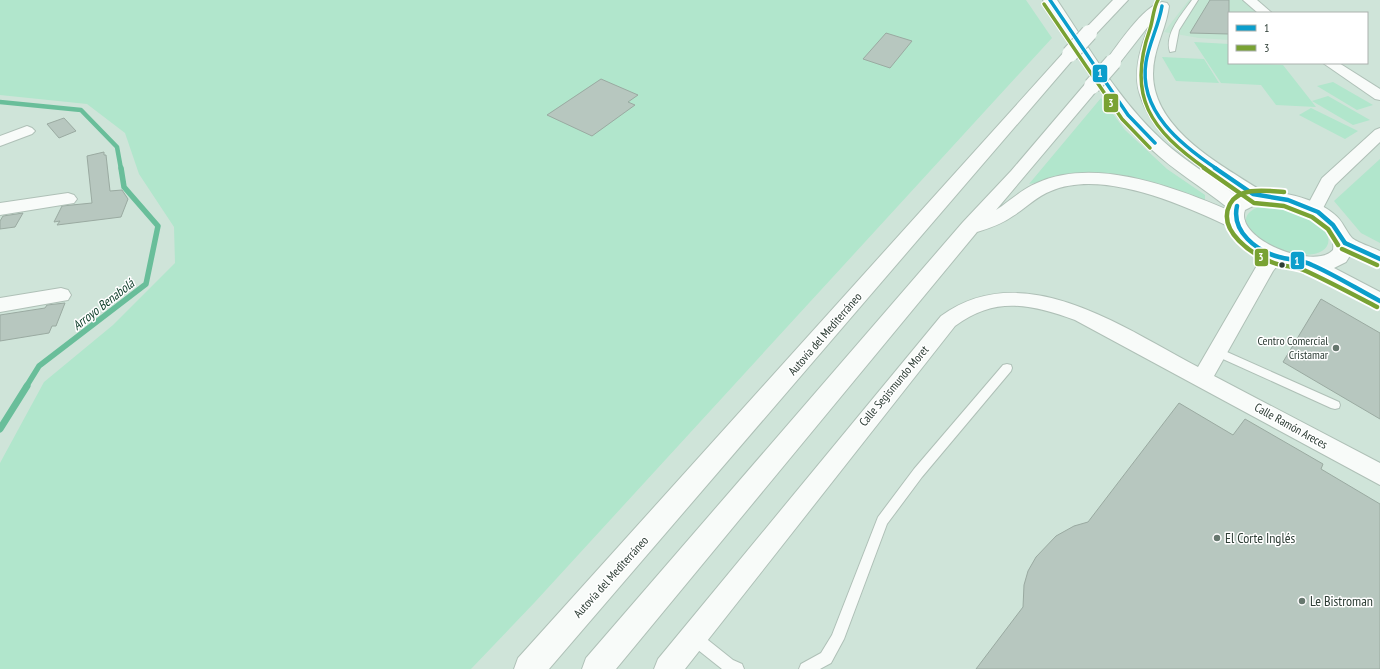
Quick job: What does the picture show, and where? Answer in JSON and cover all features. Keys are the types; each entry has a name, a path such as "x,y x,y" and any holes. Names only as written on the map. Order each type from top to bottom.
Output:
{"main road":[{"path":"1050,0 1108,87 1141,130 1236,213 1242,234 1252,242 1276,256 1310,264 1324,264 1335,260 1342,254 1345,243 1336,226 1314,210 1298,203 1277,198 1258,197 1246,200 1236,213"},
{"path":"1093,27 1099,11 1108,0"},
{"name":"Autovía del Mediterráneo","path":"529,669 1093,27 1109,14 1121,0"},
{"path":"1164,3 1161,19 1149,46 1145,73 1145,86 1153,107 1172,133 1186,146 1258,197"},
{"path":"597,669 970,227 1017,175 1113,62 1150,15 1164,3"},
{"path":"970,227 1000,216 1032,192 1047,185 1072,180 1096,180 1138,185 1201,206 1236,213"},
{"path":"1345,243 1380,259"},
{"path":"1310,264 1380,301"}],"street":[{"path":"1249,0 1265,12"},
{"path":"1332,64 1380,96"},
{"path":"0,141 27,131"},
{"path":"1314,210 1328,182 1380,133"},
{"path":"0,209 68,199"},
{"path":"1202,378 1266,267 1276,256"},
{"path":"0,305 61,295"},
{"name":"Calle Segismundo Moret","path":"668,669 858,430 948,321 965,308 993,300 1014,299 1038,301 1057,306 1082,315 1202,378"},
{"name":"Calle Ramón Areces","path":"1202,378 1380,475"}],"lane":[{"path":"1172,51 1174,31 1195,0"},
{"path":"1218,352 1335,405"},
{"path":"806,669 826,658 837,639 882,521 918,473 1007,368"},
{"path":"693,637 728,664 737,669"}],"shaded area":[{"path":"0,0 1026,0 1052,38 535,602 471,669 0,669 0,463 44,382 113,325 175,263 174,227 139,174 125,133 87,104 0,95"},
{"path":"1189,0 1242,0 1258,12 1228,12 1228,40 1199,38 1164,32"},
{"path":"1194,42 1228,44 1228,64 1283,65 1316,107 1276,105 1261,85 1221,83"},
{"path":"1162,57 1204,59 1219,83 1176,81"},
{"path":"1333,82 1373,105 1357,110 1317,86"},
{"path":"1328,96 1370,120 1353,125 1312,101"},
{"path":"1101,98 1125,130 1167,169 1205,195 1205,201 1069,177 1029,184"},
{"path":"1311,108 1358,131 1345,139 1299,115"},
{"path":"1380,159 1380,243 1361,233 1334,201"},
{"path":"1261,206 1287,208 1311,218 1326,232 1328,245 1324,250 1308,255 1287,252 1265,242 1255,235 1248,227 1246,220 1250,212"}],"building":[{"path":"1210,0 1229,0 1228,34 1190,33"},
{"path":"886,33 912,41 890,68 863,59"},
{"path":"601,79 638,95 628,102 635,105 592,136 547,115"},
{"path":"64,118 76,131 59,138 47,124"},
{"path":"104,152 104,155 106,155 110,191 122,190 128,199 121,217 57,225 60,221 54,222 62,206 92,203 87,156"},
{"path":"23,213 15,227 0,229 0,221 3,216"},
{"name":"Centro Comercial Cristamar","path":"1321,299 1380,333 1380,419 1283,362"},
{"path":"65,303 56,326 52,326 49,333 0,341 0,315 45,308 47,305"},
{"name":"El Corte Inglés","path":"1179,403 1233,435 1245,419 1323,464 1321,469 1380,504 1380,669 976,669 1023,607 1024,585 1028,571 1036,557 1056,536 1074,526 1088,522"}],"waterway":[{"name":"Arroyo Benabolá","path":"0,102 81,110 117,147 121,169"},
{"name":"Arroyo Benabolá","path":"26,387 39,366 146,284 158,226 124,187 121,168"},
{"name":"Arroyo Benabolá","path":"0,429 27,386"}],"transit line":[{"name":"1","path":"1050,0 1128,115 1155,143"},
{"name":"3","path":"1158,0 1143,49 1139,72 1141,93 1148,111 1159,128 1174,144 1193,160 1249,200 1256,204 1284,206 1303,212 1328,229 1338,245"},
{"name":"3","path":"1044,4 1122,119 1150,148"},
{"name":"1","path":"1162,6 1148,54 1145,71 1146,89 1151,105 1160,119 1171,132 1198,156 1253,194 1262,197 1278,198 1299,203 1318,212 1340,233 1345,243"},
{"name":"3","path":"1284,192 1254,191 1240,194 1234,198 1230,204 1227,214 1228,223 1232,232 1239,241 1247,248 1265,259 1274,263 1305,270 1377,307"},
{"name":"1","path":"1237,206 1235,214 1236,223 1246,237 1260,248 1276,256 1312,265 1380,301"},
{"name":"1","path":"1345,243 1380,259"},
{"name":"3","path":"1342,249 1377,265"}],"place":[{"name":"Centro Comercial Cristamar","path":"1336,348"},
{"name":"El Corte Inglés","path":"1217,538"},
{"name":"Le Bistroman","path":"1302,601"}]}
